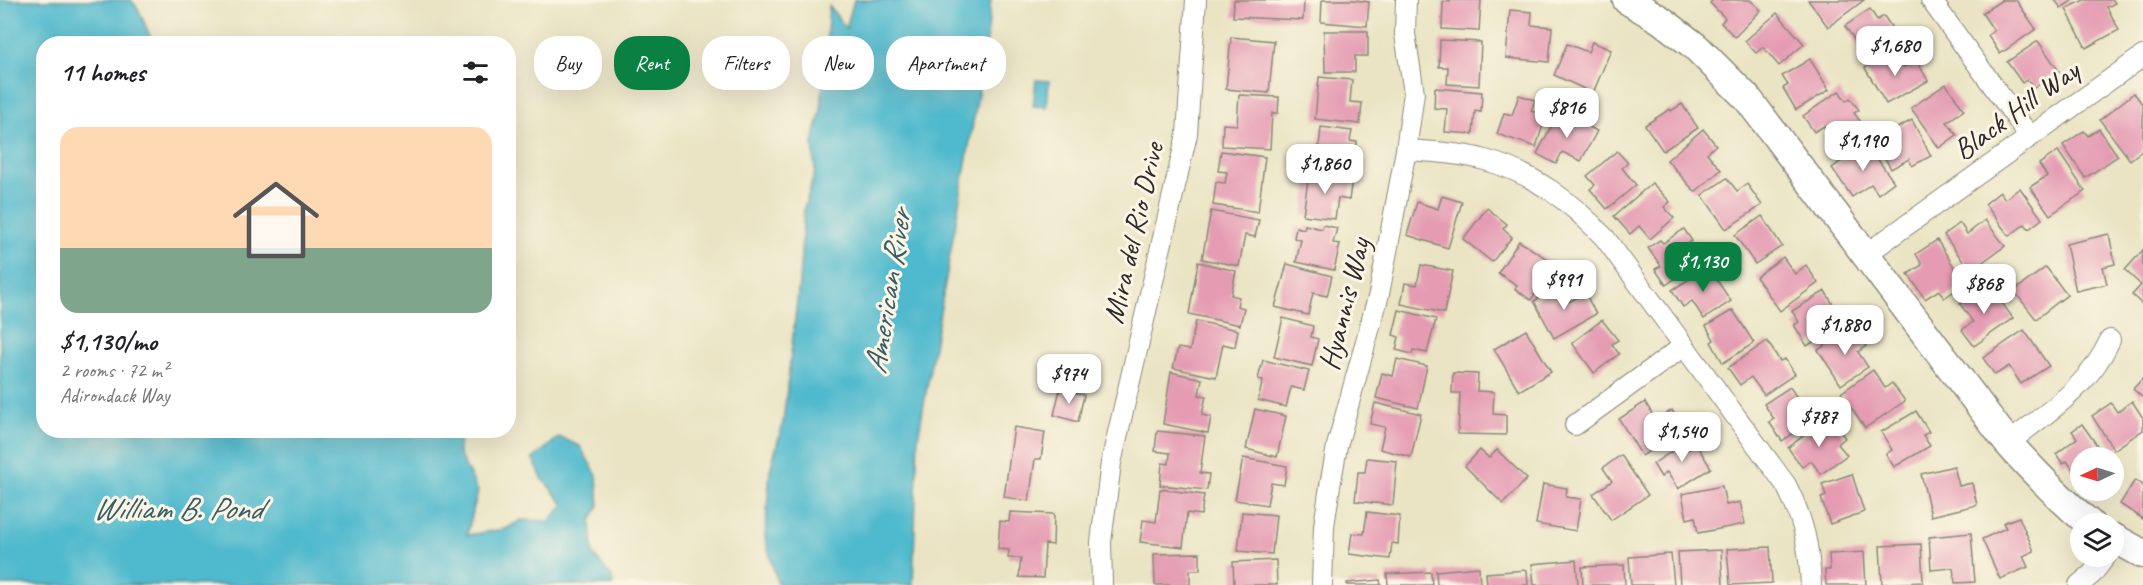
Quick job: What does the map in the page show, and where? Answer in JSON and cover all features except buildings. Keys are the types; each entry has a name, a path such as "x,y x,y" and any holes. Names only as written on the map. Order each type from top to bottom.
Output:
{"street":[{"name":"Mira del Rio Drive","path":"1102,585 1101,542 1111,463 1187,134 1196,0"},
{"name":"Hyannis Way","path":"1322,585 1324,526 1337,446 1379,294 1406,150 1414,93 1405,33 1407,0"},
{"path":"1627,0 1661,20 1696,47 1748,99 2008,443 2047,485 2078,513"},
{"path":"1931,0 2030,137"},
{"name":"Black Hill Way","path":"1865,255 2143,56"},
{"path":"1406,150 1461,155 1508,168 1561,196 1580,211 1605,238 1786,485 1804,525 1810,554 1812,585"},
{"path":"2008,443 2067,398 2087,378 2110,340"},
{"path":"1575,425 1684,346"},
{"path":"2124,548 2143,554"},
{"path":"2079,585 2097,567"}],"water":[{"name":"William B. Pond","path":"0,0 131,0 139,10 151,36 36,36 36,438 460,438 459,454 478,491 467,535 506,529 521,520 549,521 564,505 542,478 533,459 559,437 580,446 597,476 599,506 591,521 593,554 612,577 613,585 0,585"},
{"name":"American River","path":"854,0 991,0 987,36 886,36 886,90 979,90 918,438 913,585 778,585 765,538 770,470 783,423 799,283 804,209 815,172 813,142 821,110 823,90 874,90 874,36 827,36 829,6 846,28"},
{"path":"1036,80 1049,81 1047,107 1033,106"}]}
